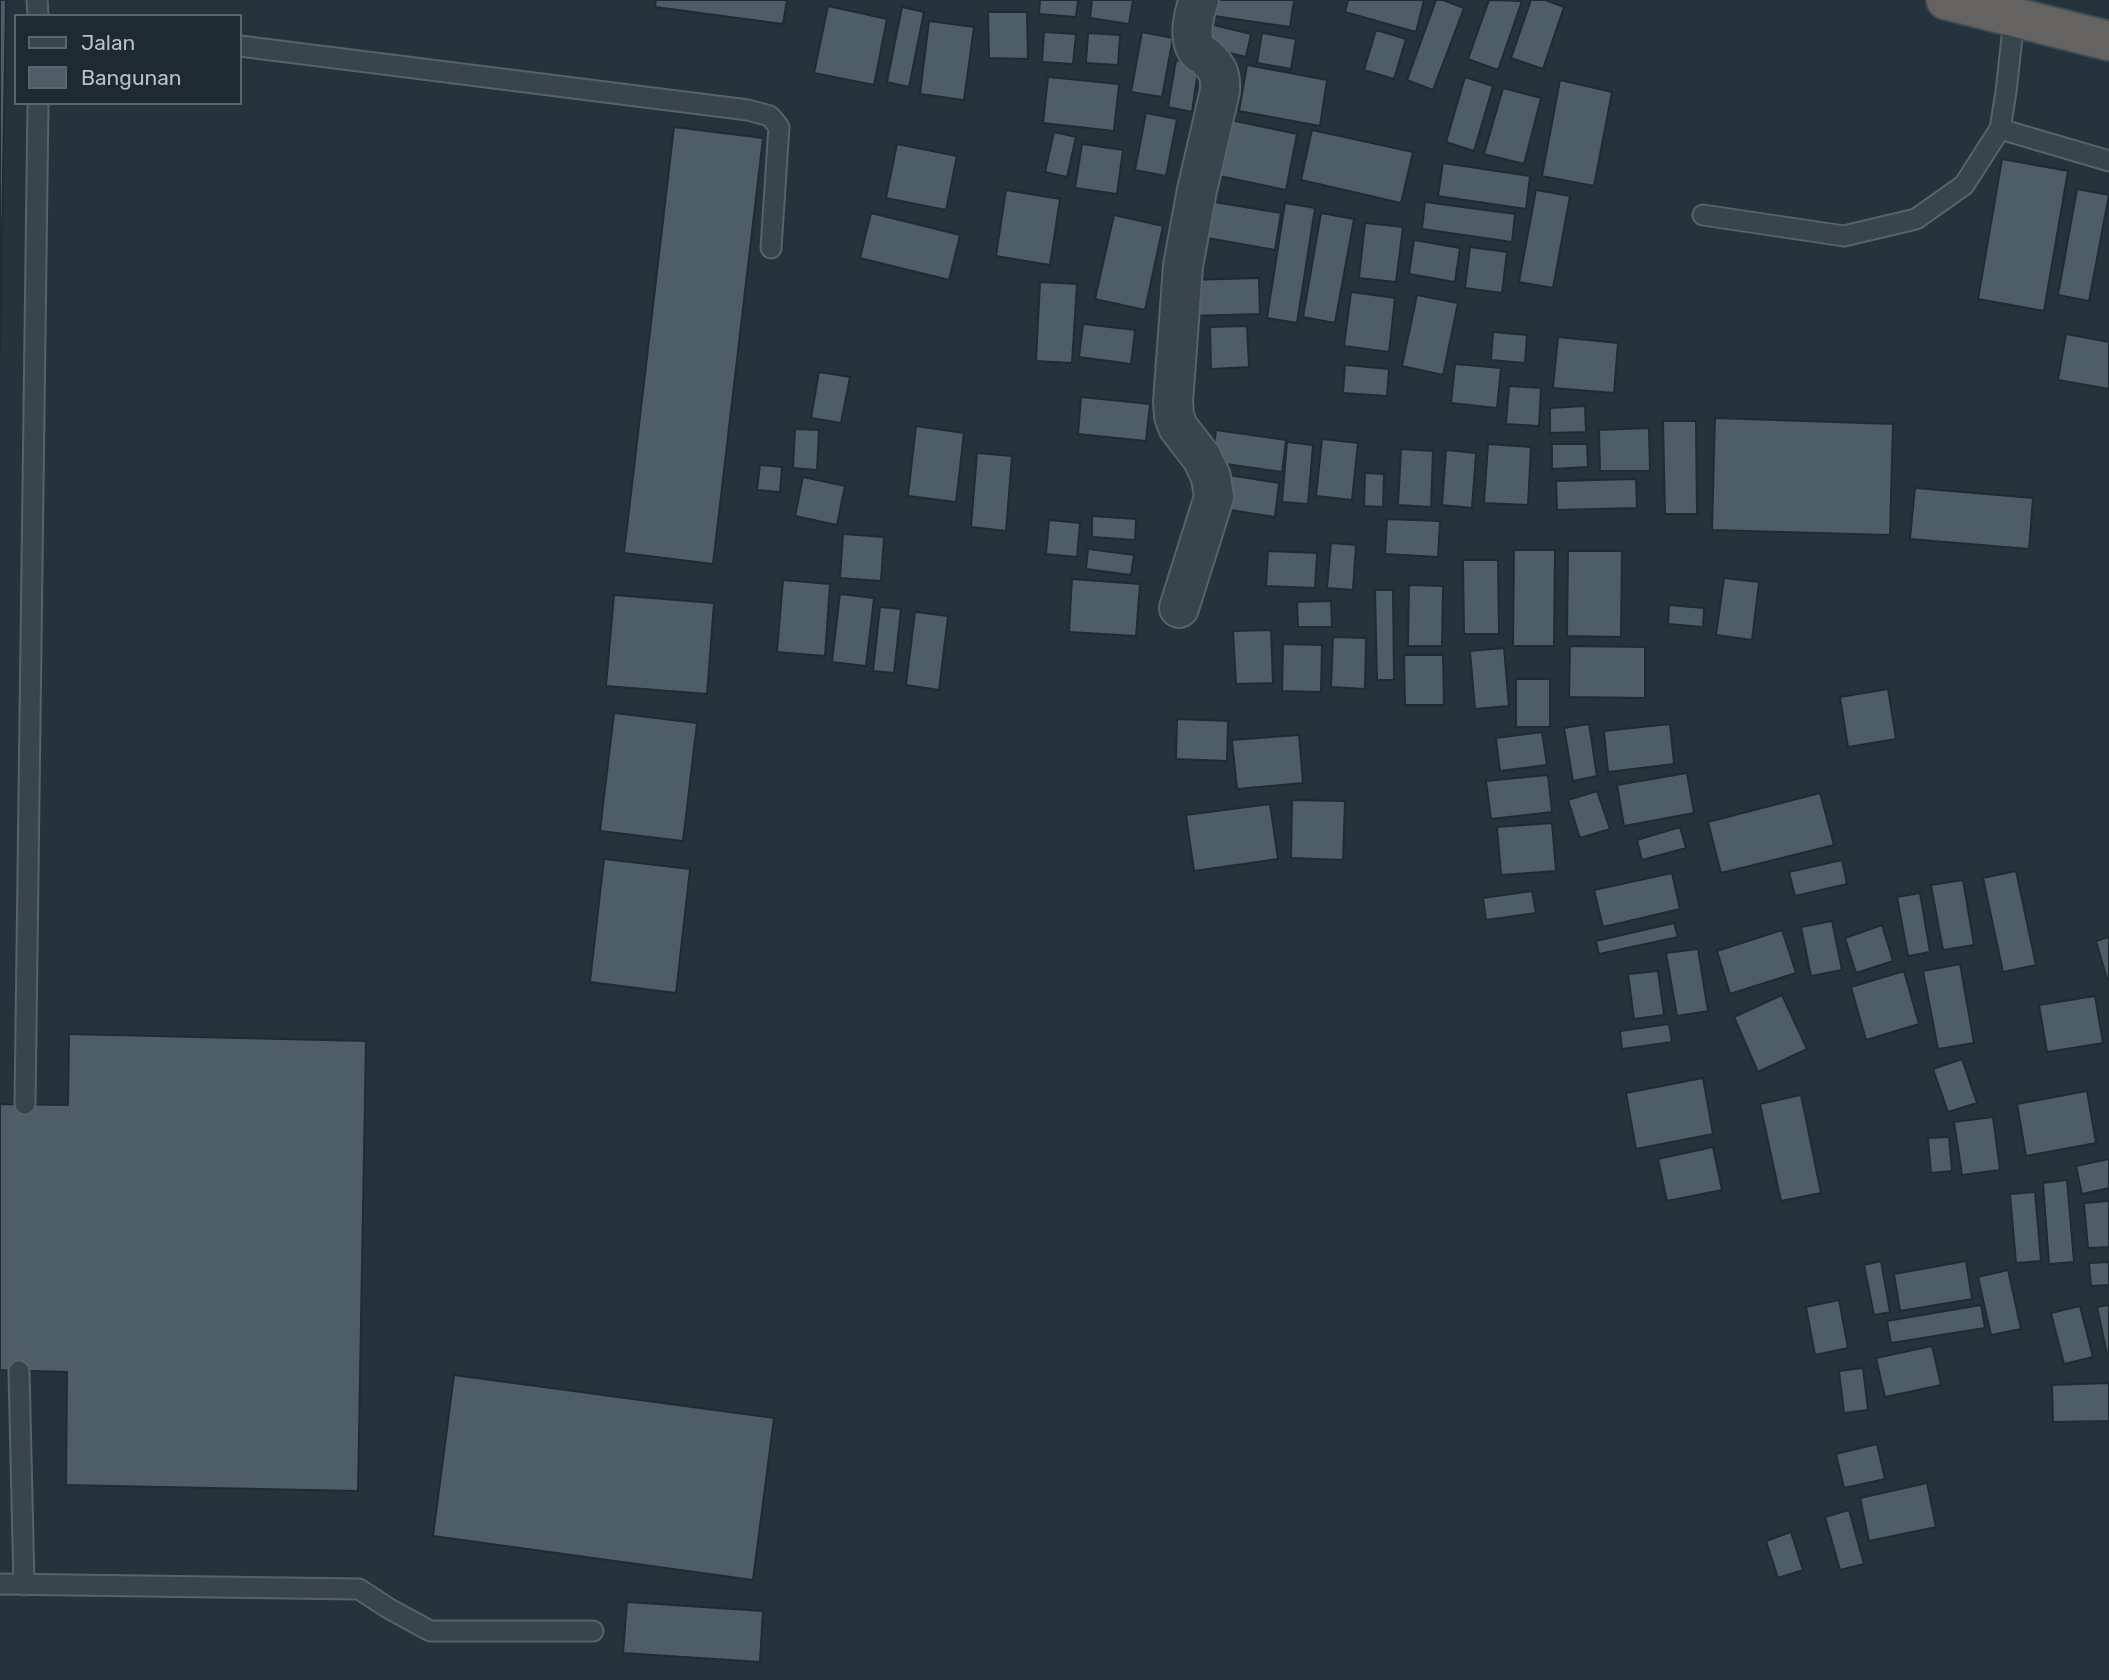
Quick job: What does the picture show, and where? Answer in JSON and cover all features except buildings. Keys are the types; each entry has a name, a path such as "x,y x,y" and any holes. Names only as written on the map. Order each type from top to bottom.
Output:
{"highway":[{"path":"1946,0 2109,41"}],"street":[{"path":"1179,608 1214,497 1211,477 1202,458 1178,427 1173,402 1183,266 1220,84 1216,67 1197,50 1194,40 1194,15 1199,0"}],"lane":[{"path":"1703,215 1844,236 1916,219 1964,185 2000,129 2014,19"},
{"path":"242,46 748,110 770,116 779,127 771,248"},
{"path":"25,1104 38,105"},
{"path":"2000,129 2109,161"},
{"path":"19,1371 24,1585"},
{"path":"0,1584 359,1590 430,1631 593,1631"}]}
